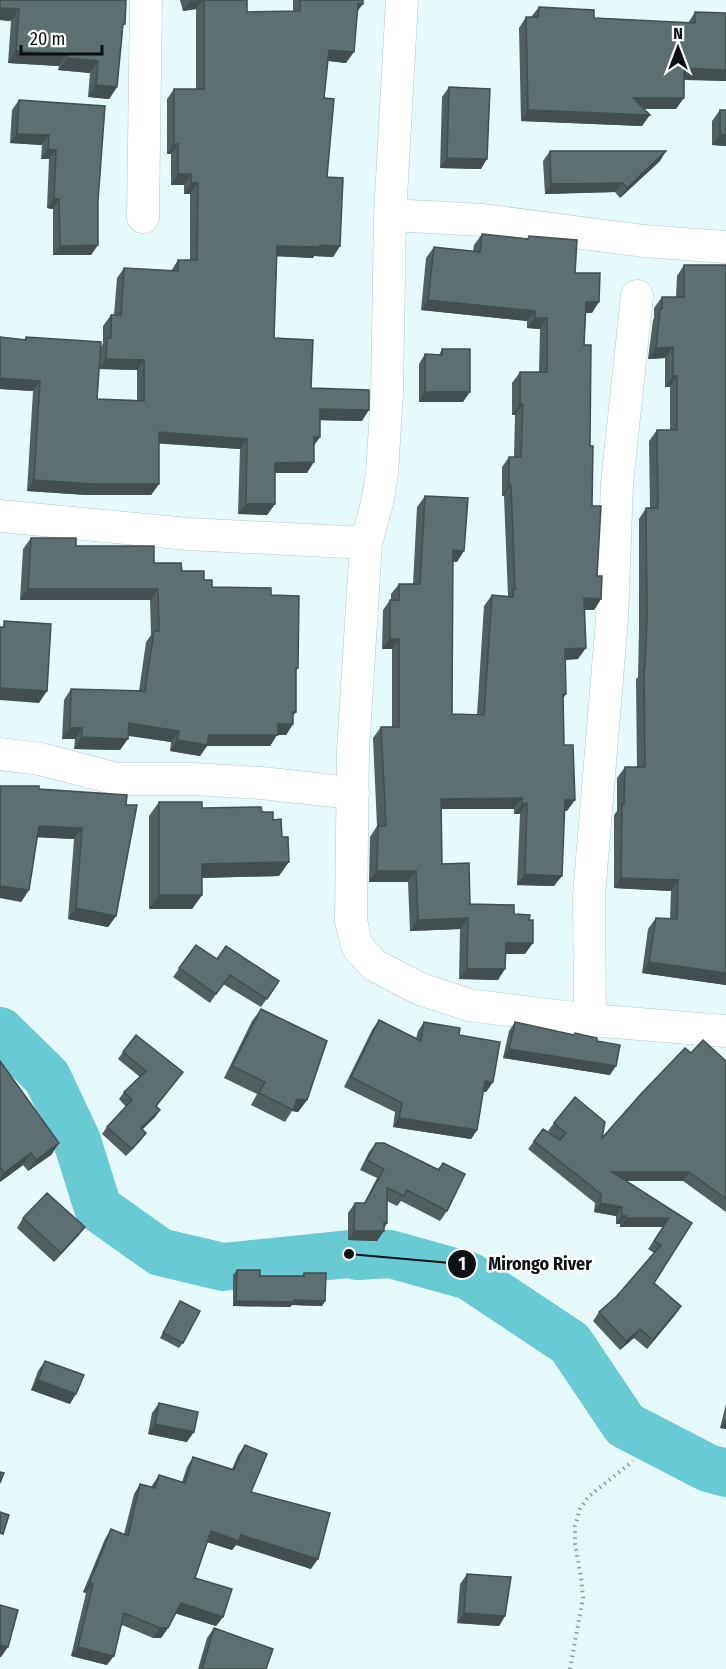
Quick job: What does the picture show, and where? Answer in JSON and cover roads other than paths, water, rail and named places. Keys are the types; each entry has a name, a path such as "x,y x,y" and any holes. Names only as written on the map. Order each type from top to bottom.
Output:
{"street":[{"path":"143,216 146,0"},
{"path":"402,0 390,215 387,393 382,473 377,503 366,543 353,751 351,921 357,946 374,965 420,989 470,1005 590,1020 726,1031"},
{"path":"390,215 483,220 644,241 726,247"},
{"path":"590,1020 589,895 612,619 617,483 637,296"},
{"path":"0,516 188,534 366,543"},
{"path":"0,754 40,759 117,779 194,779 261,783 353,793"}],"waterway":[{"path":"0,1031 47,1077 77,1141 98,1208 160,1252 223,1267 349,1254 358,1256 390,1254 469,1276 570,1343 625,1425 708,1468 726,1473"}],"place":[{"name":"Mirongo River","path":"349,1254"}]}
